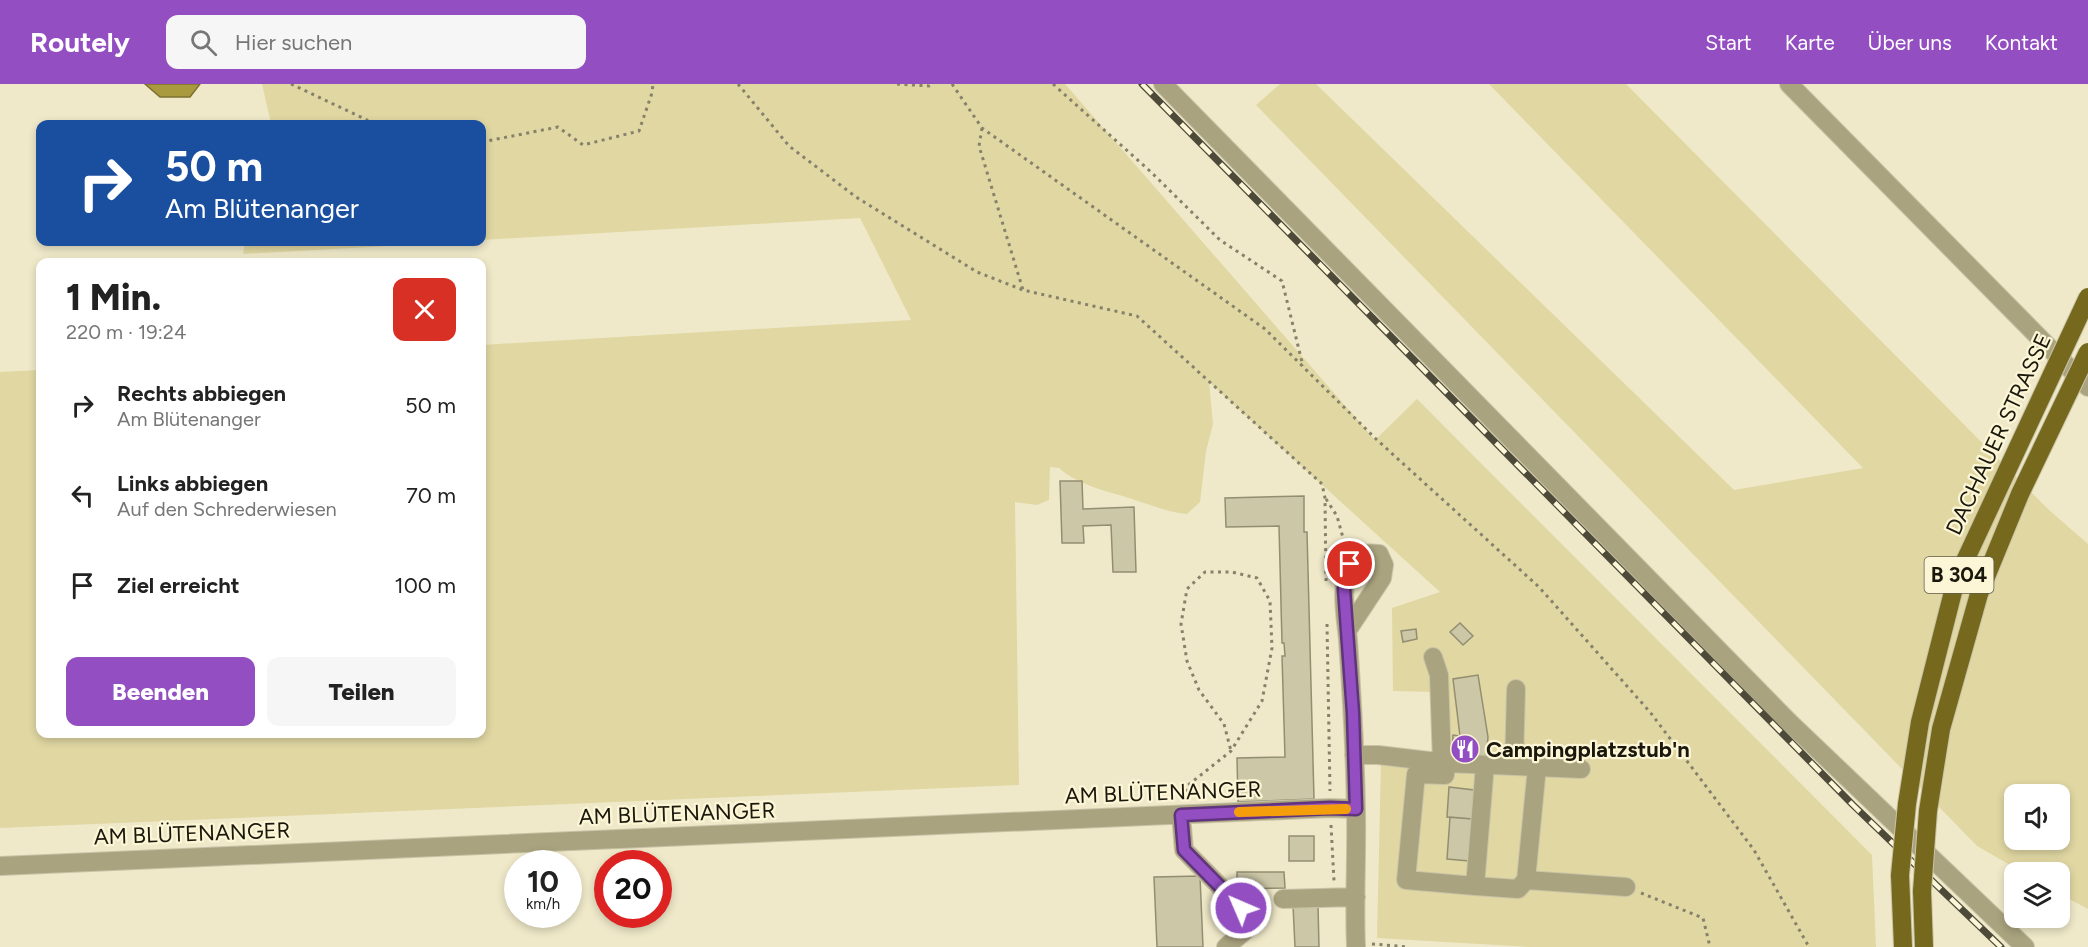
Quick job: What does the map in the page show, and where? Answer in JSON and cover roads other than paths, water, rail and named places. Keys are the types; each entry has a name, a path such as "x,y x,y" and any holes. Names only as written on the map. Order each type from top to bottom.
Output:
{"main road":[{"name":"DACHAUER STRASSE","path":"1903,947 1900,875 1907,804 1920,722 1956,580 2088,297"},
{"name":"DACHAUER STRASSE","path":"1924,947 1922,891 1928,811 1941,729 1979,594 2020,494 2088,352"}],"street":[{"path":"1163,84 1789,722 2025,947"},
{"path":"1789,84 2088,387"},
{"path":"1347,631 1382,578 1384,565 1379,554 1367,553 1357,556 1350,564 1344,589 1356,809 1355,945"},
{"path":"1433,657 1439,675 1445,775 1416,774 1406,880 1518,889 1526,880 1537,767"},
{"path":"1514,766 1516,689"},
{"path":"1354,755 1378,755 1444,763 1581,769"},
{"path":"1475,886 1485,765"},
{"name":"AM BLÜTENANGER","path":"0,866 1330,808 1356,809"},
{"path":"1181,815 1184,850 1255,922 1226,947"},
{"path":"1526,880 1626,887"},
{"path":"1283,899 1356,897"}],"railway":[{"path":"1142,84 1853,805 2001,947"}],"place":[{"name":"Campingplatzstub'n","path":"1465,749"}]}
